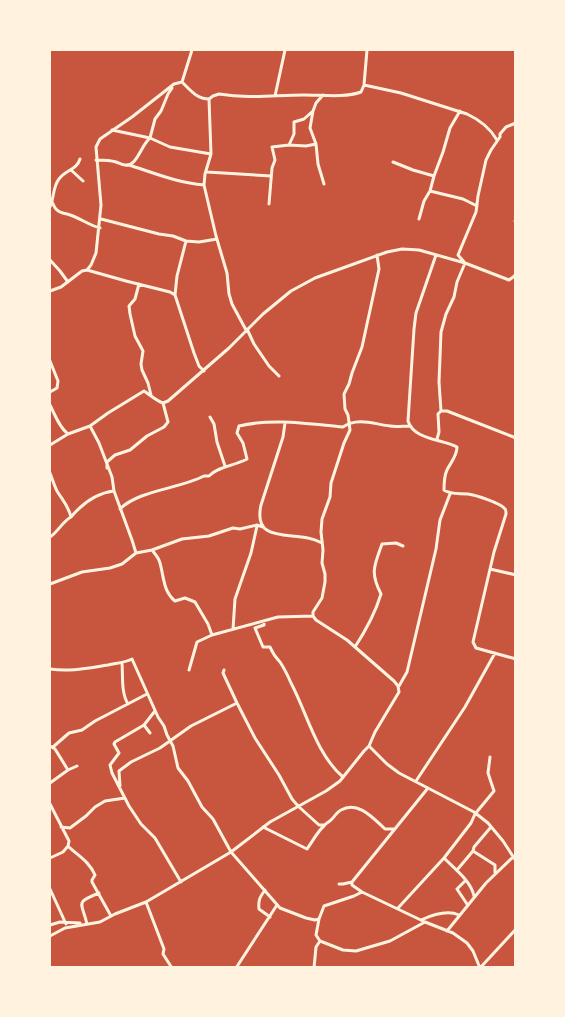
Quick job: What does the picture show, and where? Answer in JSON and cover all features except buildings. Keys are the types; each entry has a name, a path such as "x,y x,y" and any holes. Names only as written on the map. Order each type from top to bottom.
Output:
{"street":[{"path":"182,82 192,50"},
{"path":"275,96 285,50"},
{"path":"182,82 194,94 204,99 219,94 259,98 357,94 361,92 364,85 367,50"},
{"path":"87,270 96,253 100,228 101,205 96,147 100,139 174,84 182,82"},
{"path":"129,165 137,160 145,142 150,138 154,119 161,111 174,84"},
{"path":"364,85 401,93 460,111 474,117 492,131 497,140"},
{"path":"323,94 316,103 310,128 316,144 318,164 324,183"},
{"path":"209,99 211,154 204,185 227,273 229,294 254,344 279,376"},
{"path":"289,145 294,134 294,122 304,119 313,111"},
{"path":"419,219 450,128 460,111"},
{"path":"465,263 458,255 476,212 486,160 500,134 507,127 516,123"},
{"path":"112,130 150,138 170,147 211,154"},
{"path":"269,204 274,160 272,147 316,144"},
{"path":"50,207 59,177 71,170 80,159"},
{"path":"96,160 114,161 155,173 164,178 204,185"},
{"path":"393,162 434,176"},
{"path":"71,170 83,181"},
{"path":"207,172 271,176"},
{"path":"430,191 477,206"},
{"path":"52,202 61,213 100,228"},
{"path":"100,219 186,241 199,242 217,239"},
{"path":"186,241 177,276 175,295 194,353 199,366 204,371"},
{"path":"50,445 68,434 90,426 144,391 159,402 168,402 287,294 315,278 377,255 402,249 419,250 465,263 509,280 515,275"},
{"path":"313,616 322,598 325,582 322,563 322,519 331,483 350,430 344,394 350,384 362,347 380,269 377,255"},
{"path":"436,255 416,313 408,421 417,433 457,447 457,453 446,472 444,490 450,494 470,494 505,509 506,514 473,642 476,648 516,659"},
{"path":"50,260 68,282"},
{"path":"437,439 438,414 441,411 439,382 441,332 465,263"},
{"path":"50,291 87,270 175,295"},
{"path":"515,275 516,282"},
{"path":"139,284 135,299 129,306 135,336 143,351 142,370 151,395"},
{"path":"50,361 58,381 57,388 50,392"},
{"path":"107,468 107,462 115,455 130,450 147,436 164,428 168,422 163,403"},
{"path":"50,405 60,426 68,434"},
{"path":"441,411 516,438"},
{"path":"210,417 225,466"},
{"path":"120,509 129,500 209,476 225,466 247,459 243,443 237,433 239,426 256,422 311,423 342,428 349,423 361,421 392,426 410,426"},
{"path":"285,423 283,437 259,516 263,526 271,534 307,538 322,543"},
{"path":"90,426 99,443 136,554"},
{"path":"50,473 59,494 69,508 71,517"},
{"path":"50,537 65,520 91,499 103,492 114,491"},
{"path":"398,686 406,672 436,549 440,520 450,494"},
{"path":"233,629 235,599 251,553 257,525"},
{"path":"50,584 82,572 122,564 136,554 182,539 204,537 233,528 263,526"},
{"path":"355,647 368,628 381,594 374,581 374,568 382,544 396,543 404,546"},
{"path":"152,550 160,560 169,596 175,601 185,598 195,602 212,635"},
{"path":"490,569 516,575"},
{"path":"189,670 197,642 212,635 278,617 313,616"},
{"path":"50,936 65,928 100,922 146,902 181,882 231,852 263,827 340,781 369,746 399,692 398,686 347,640 313,616"},
{"path":"265,621 264,625 255,628 263,647 270,647 292,684 325,754 343,777"},
{"path":"416,781 465,707 495,653"},
{"path":"50,669 80,670 122,663 132,659 171,741 178,768 202,807 213,819 231,852 280,908 306,918 319,919"},
{"path":"122,663 128,704"},
{"path":"224,670 223,673 255,738 298,806 319,825 324,825"},
{"path":"68,770 51,747 69,733 81,730 147,694"},
{"path":"120,790 119,771 131,762 160,748 191,726 237,703"},
{"path":"155,711 144,725 114,743 118,753 110,765 120,790 141,824 155,838 181,882"},
{"path":"144,725 150,733"},
{"path":"369,746 399,773 469,809 491,827 514,859 495,873 447,930"},
{"path":"398,908 444,858 494,791 488,773 490,758"},
{"path":"50,783 77,766"},
{"path":"339,884 352,882 428,788"},
{"path":"61,826 70,828 105,801 125,798"},
{"path":"50,804 69,841 63,852 50,858"},
{"path":"263,827 307,849 324,825 343,809 350,807 358,808 385,829 395,829"},
{"path":"457,870 491,827"},
{"path":"68,846 85,859 93,869 95,875 92,882 111,916"},
{"path":"473,851 495,865 495,873"},
{"path":"444,858 473,889 474,896"},
{"path":"465,880 457,889 467,904"},
{"path":"352,882 352,885 362,892 447,930 467,943 480,968 516,929"},
{"path":"50,889 66,924"},
{"path":"265,890 258,903 259,909 270,917"},
{"path":"362,892 324,906 316,936 320,941 343,950 356,951 390,941 425,922"},
{"path":"85,924 82,902 99,893"},
{"path":"146,902 164,949 163,954 172,968"},
{"path":"236,968 277,904"},
{"path":"421,920 435,914 455,912 459,915"},
{"path":"50,925 60,922 85,924"},
{"path":"512,933 516,938"},
{"path":"314,968 316,947 320,941"}]}
